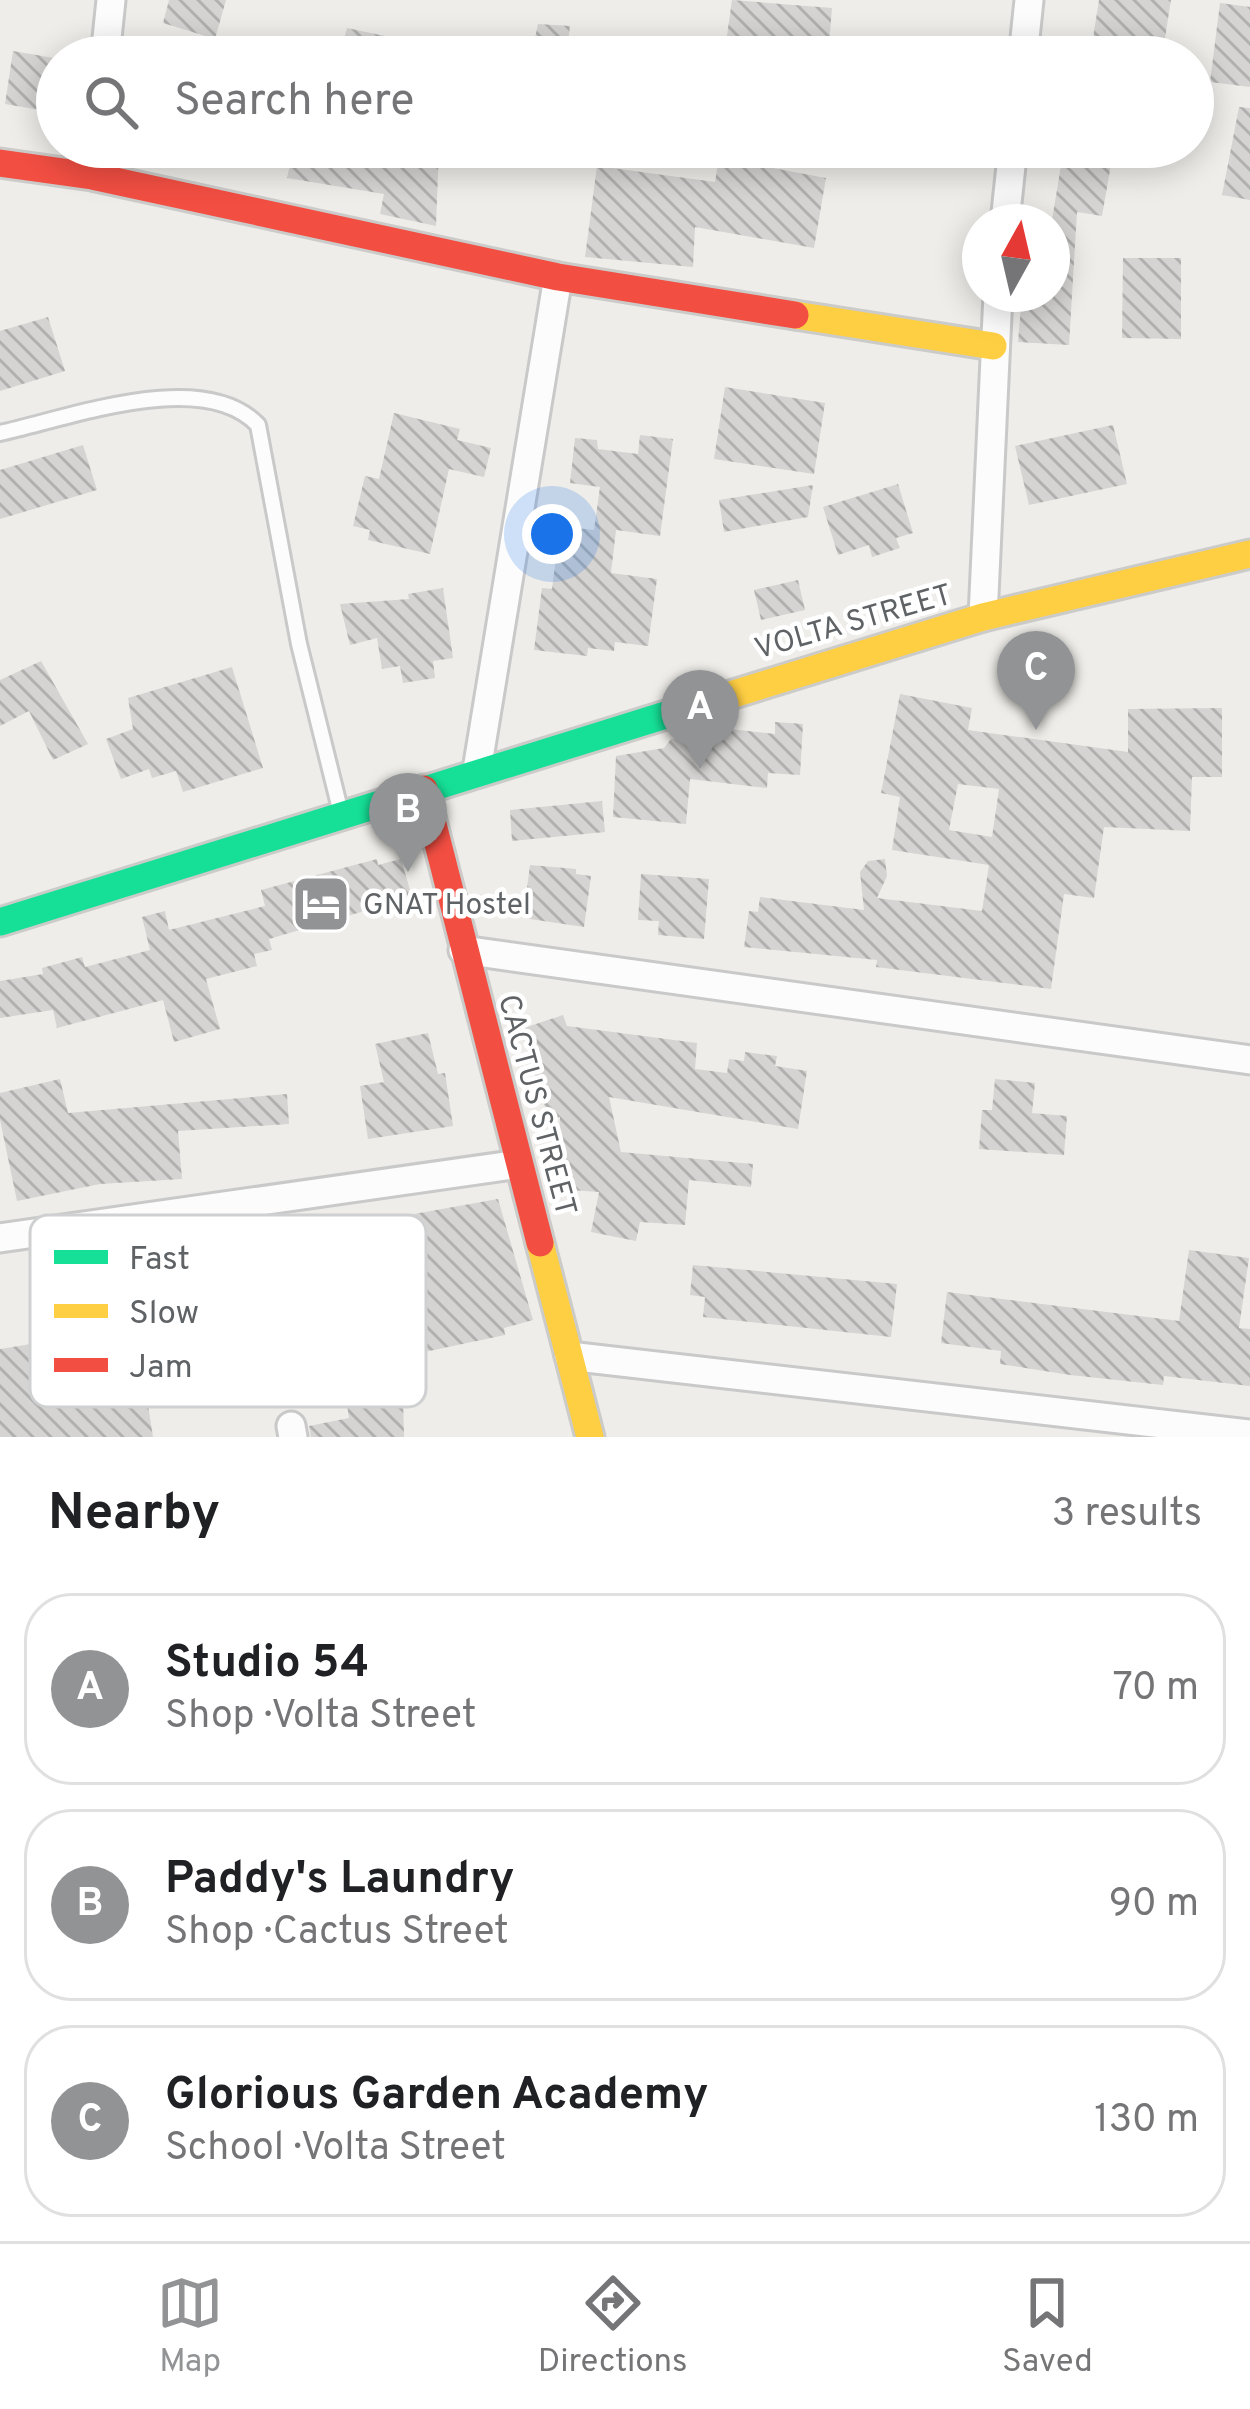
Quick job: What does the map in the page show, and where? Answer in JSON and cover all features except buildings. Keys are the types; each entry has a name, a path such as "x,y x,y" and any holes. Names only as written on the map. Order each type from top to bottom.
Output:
{"street":[{"path":"107,36 111,0"},
{"path":"1025,36 1028,0"},
{"path":"0,163 92,176 558,277 993,346"},
{"path":"92,176 93,168"},
{"path":"1007,204 1011,168"},
{"path":"477,770 558,277"},
{"path":"983,617 996,312"},
{"name":"VOLTA STREET","path":"0,922 342,818 477,770 983,617 1250,554"},
{"name":"CACTUS STREET","path":"424,789 590,1437"},
{"path":"464,950 1250,1060"},
{"path":"164,1215 519,1165"},
{"path":"0,1238 30,1234"},
{"path":"569,1356 1250,1434"}],"lane":[{"path":"0,433 163,398 223,402 243,409 258,425 298,644 342,818"}],"traffic: fast":[{"path":"0,922 685,709"}],"traffic: slow":[{"path":"795,315 993,346"},
{"path":"685,709 983,617 1250,554"},
{"path":"540,1243 590,1437"}],"traffic: jam":[{"path":"0,163 92,176 558,277 795,315"},
{"path":"424,789 540,1243"}],"place":[{"name":"Glorious Garden Academy","path":"1036,730"},
{"name":"Studio 54","path":"700,769"},
{"name":"Paddy's Laundry","path":"408,872"},
{"name":"GNAT Hostel","path":"321,904"}]}
